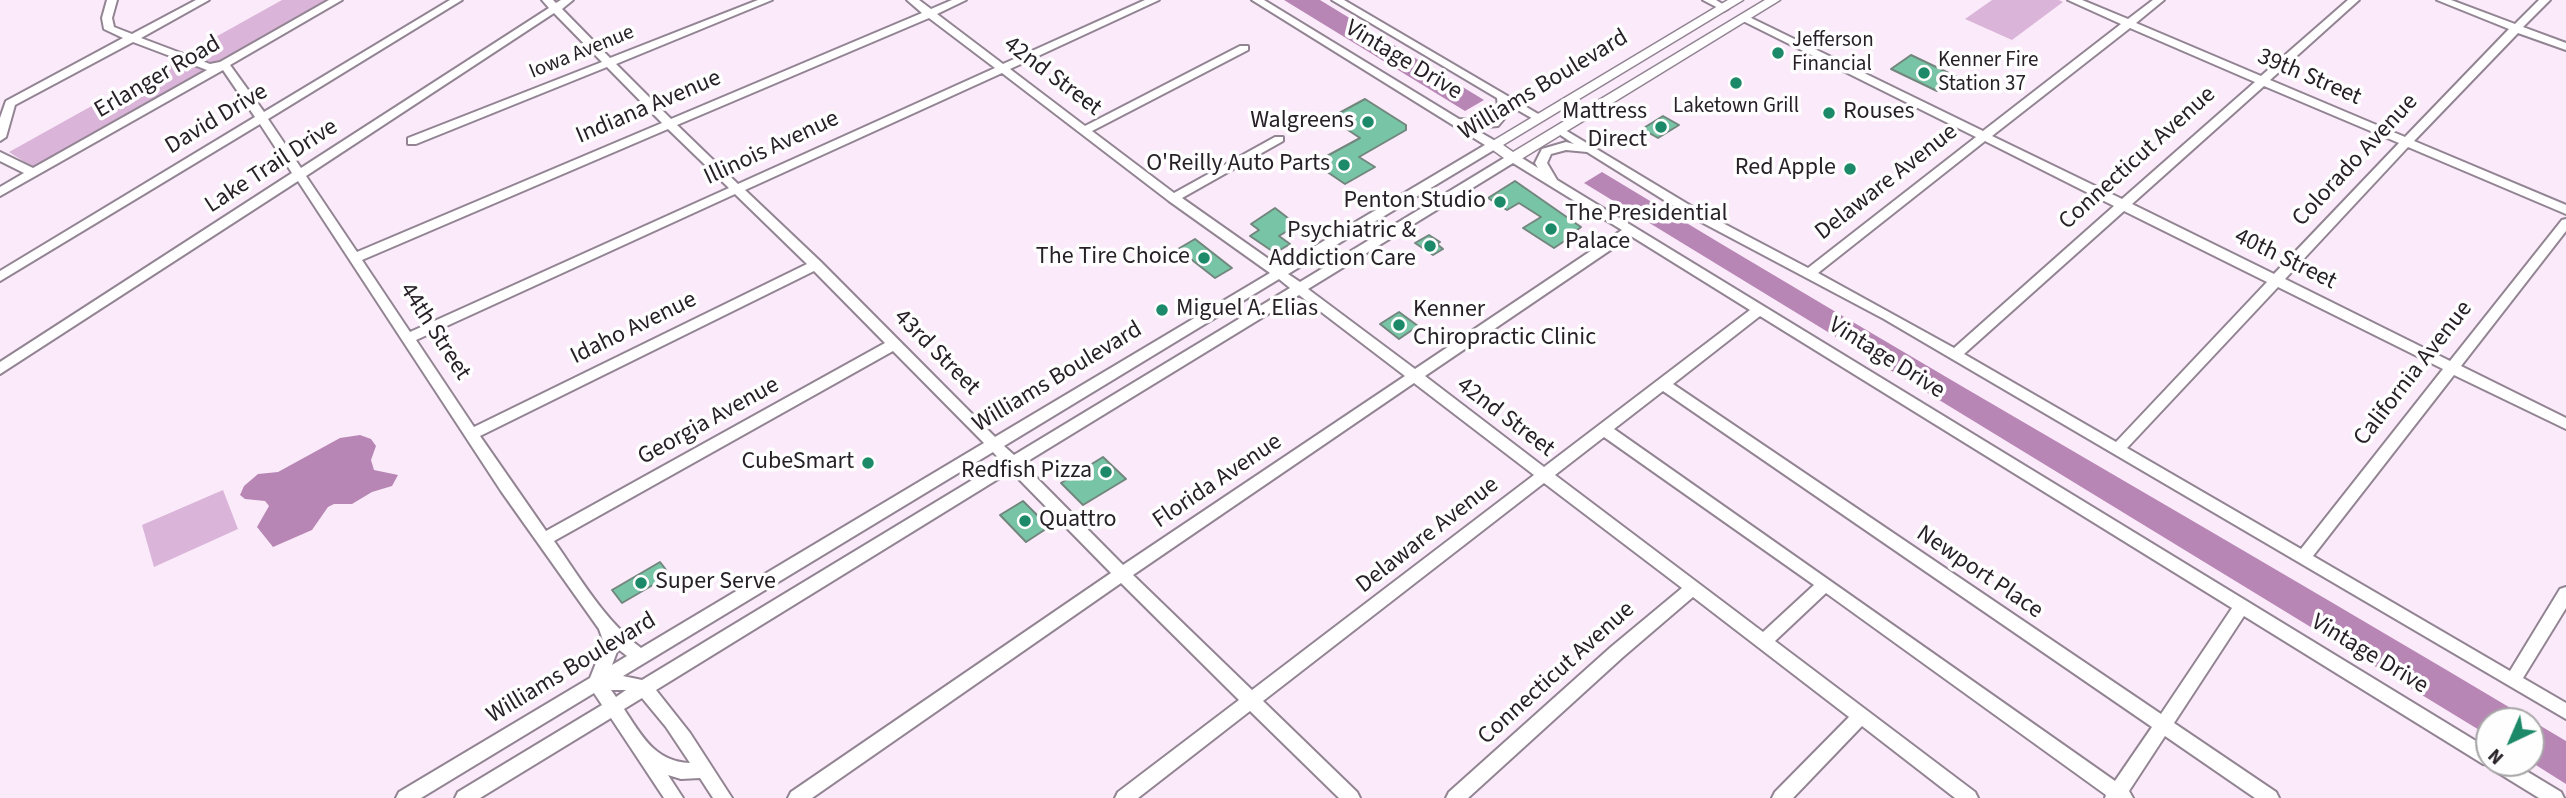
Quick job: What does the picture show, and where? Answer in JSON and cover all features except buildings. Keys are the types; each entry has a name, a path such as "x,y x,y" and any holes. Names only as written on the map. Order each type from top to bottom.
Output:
{"main road":[{"name":"Williams Boulevard","path":"1493,145 1737,0"},
{"path":"1745,18 1736,8 1749,0"},
{"name":"Williams Boulevard","path":"1514,158 1774,0"},
{"path":"1711,38 1709,31 1731,16 1724,8"},
{"path":"1662,68 1656,58 1688,29"},
{"name":"Vintage Drive","path":"1539,118 1560,130"},
{"name":"Vintage Drive","path":"1493,145 1514,158"}],"street":[{"path":"112,0 107,25 109,29 210,68 223,65"},
{"path":"0,136 10,103 204,0"},
{"name":"Erlanger Road","path":"0,192 337,0"},
{"name":"David Drive","path":"0,277 457,0"},
{"name":"Lake Trail Drive","path":"0,369 299,174 551,4 568,0"},
{"name":"Iowa Avenue","path":"412,141 767,0"},
{"name":"42nd Street","path":"912,0 1173,198 1279,273 1969,798"},
{"name":"Indiana Avenue","path":"355,258 961,0"},
{"name":"Illinois Avenue","path":"408,338 1154,0"},
{"name":"Vintage Drive","path":"1257,0 1493,145"},
{"path":"1708,0 1724,8"},
{"name":"39th Street","path":"2073,0 2566,211"},
{"name":"Delaware Avenue","path":"1809,273 2159,0"},
{"name":"Connecticut Avenue","path":"1955,354 2354,0"},
{"path":"2442,0 2566,47"},
{"name":"Colorado Avenue","path":"2118,449 2475,69 2545,0"},
{"name":"Vintage Drive","path":"1341,1 1539,118"},
{"name":"43rd Street","path":"551,4 668,123 817,265 1122,574 1350,798"},
{"name":"40th Street","path":"1745,18 2566,424"},
{"path":"1085,130 1244,48"},
{"name":"44th Street","path":"223,65 230,71 261,117 471,434 605,624 641,657"},
{"path":"1453,120 1483,125 1499,121 1506,110 1502,96"},
{"name":"Vintage Drive","path":"1560,130 1692,212 1955,354 2566,712"},
{"path":"1173,198 1279,139"},
{"name":"Williams Boulevard","path":"405,798 1493,145"},
{"path":"1556,185 1541,163 1546,152 1566,146 1594,152"},
{"path":"0,156 34,173"},
{"name":"Vintage Drive","path":"1514,158 2475,749"},
{"name":"Williams Boulevard","path":"464,798 1514,158"},
{"name":"California Avenue","path":"2303,558 2450,367 2566,223"},
{"name":"Florida Avenue","path":"797,798 1122,574 1631,230"},
{"name":"Idaho Avenue","path":"471,434 817,265"},
{"name":"Delaware Avenue","path":"1124,798 1759,310"},
{"name":"Georgia Avenue","path":"545,539 894,344"},
{"name":"Newport Place","path":"1662,384 2270,798"},
{"path":"1604,429 2119,796 2242,606"},
{"path":"1763,643 1825,584"},
{"name":"Connecticut Avenue","path":"1455,798 1617,652 1692,589"},
{"path":"2513,680 2566,594"},
{"path":"597,682 612,643 605,624"},
{"path":"614,707 641,657"},
{"path":"597,682 625,683 644,688 660,706 723,798"},
{"path":"597,682 674,798"},
{"path":"1781,798 1861,716"},
{"path":"641,748 658,762 673,769 692,772 703,769"},
{"path":"2521,777 2555,798"}],"shaded area":[{"path":"282,0 329,0 34,168 9,152"},
{"path":"1284,0 1320,0 1484,100 1465,111"},
{"path":"1992,0 2063,2 2012,40 1965,19"},
{"path":"1602,172 2509,707 2475,707 2475,727 1584,183"},
{"path":"360,435 371,439 376,446 371,460 374,470 398,475 392,486 372,492 352,504 334,504 328,507 312,530 273,547 257,527 269,506 265,501 245,499 240,495 244,486 258,474 278,472 340,438"},
{"path":"223,490 238,529 154,567 142,525"},
{"path":"2545,729 2566,741 2566,784 2545,771"}],"place":[{"name":"Jefferson Financial","path":"1778,53"},
{"name":"Kenner Fire Station 37","path":"1924,73"},
{"name":"Laketown Grill","path":"1736,83"},
{"name":"Rouses","path":"1829,113"},
{"name":"Walgreens","path":"1368,122"},
{"name":"Mattress Direct","path":"1661,127"},
{"name":"O'Reilly Auto Parts","path":"1344,165"},
{"name":"Red Apple","path":"1850,169"},
{"name":"Penton Studio","path":"1500,202"},
{"name":"The Presidential Palace","path":"1551,229"},
{"name":"Psychiatric & Addiction Care","path":"1430,246"},
{"name":"The Tire Choice","path":"1204,258"},
{"name":"Miguel A. Elias","path":"1162,310"},
{"name":"Kenner Chiropractic Clinic","path":"1399,325"},
{"name":"CubeSmart","path":"868,463"},
{"name":"Redfish Pizza","path":"1106,472"},
{"name":"Quattro","path":"1025,521"},
{"name":"Super Serve","path":"641,583"}]}
